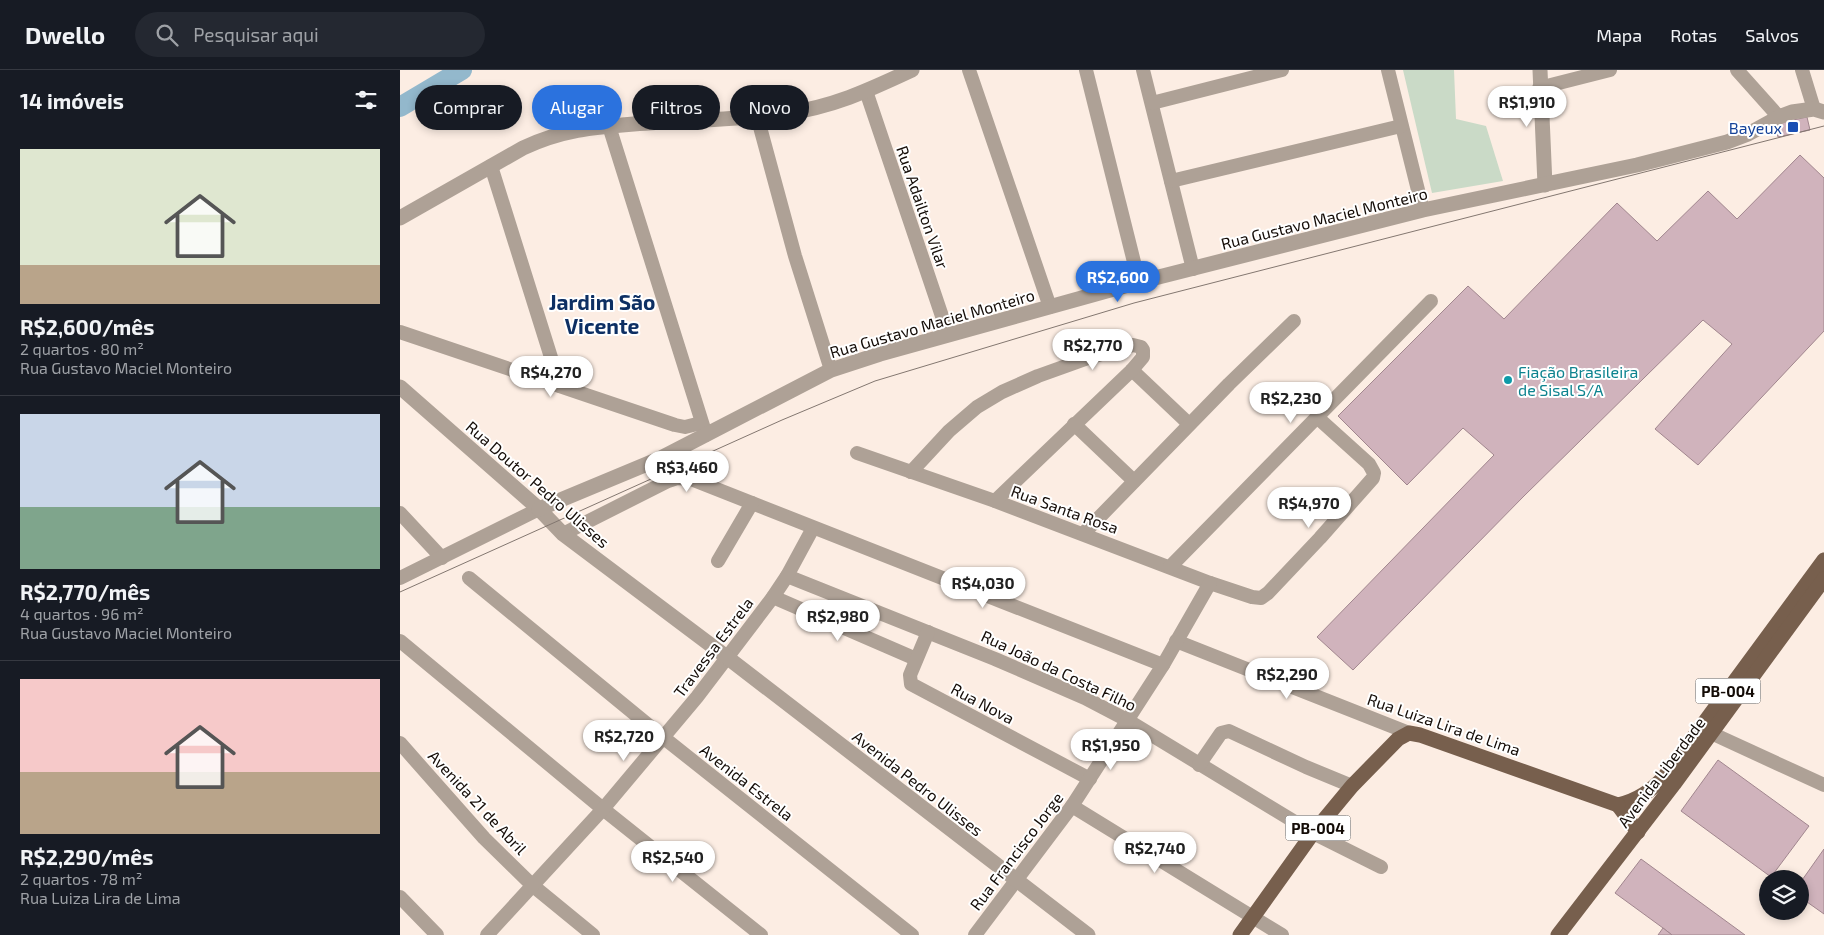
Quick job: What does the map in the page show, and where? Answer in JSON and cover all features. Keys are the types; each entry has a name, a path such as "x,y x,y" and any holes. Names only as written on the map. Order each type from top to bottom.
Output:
{"main road":[{"name":"Avenida Liberdade","path":"1618,805 1640,798 1665,776 1824,560"},
{"name":"Avenida Liberdade","path":"1558,935 1638,832 1824,579"},
{"name":"Rua Luiza Lira de Lima","path":"1409,733 1420,734 1618,805"},
{"name":"PB-004","path":"1240,935 1313,833 1352,786 1398,739 1409,733"},
{"path":"1618,805 1638,832"}],"street":[{"path":"809,109 846,100 912,70"},
{"path":"969,70 1050,307"},
{"path":"1086,70 1139,282"},
{"path":"1143,70 1193,269"},
{"path":"1152,103 1282,70"},
{"path":"1388,70 1423,210"},
{"path":"1540,70 1545,185"},
{"path":"1540,88 1610,70"},
{"path":"1737,70 1779,117"},
{"path":"1802,70 1819,110"},
{"name":"Rua Adailton Vilar","path":"866,91 948,334"},
{"name":"Rua Gustavo Maciel Monteiro","path":"400,578 539,509 658,459 703,429 831,370 948,334 1139,282 1423,210 1637,165 1727,142 1748,134 1779,117 1797,111 1819,110"},
{"path":"622,125 730,118"},
{"path":"1172,181 1401,126"},
{"path":"400,218 544,138 582,130"},
{"path":"400,332 674,425 703,429 610,130"},
{"path":"761,130 795,256 831,370"},
{"path":"491,166 560,386"},
{"path":"1170,567 1431,301"},
{"path":"1083,534 1189,424 1294,320"},
{"path":"911,472 949,431 977,407 1002,392 1038,376 1091,357 1137,344 1141,347 1144,354 1132,370 995,502"},
{"path":"1132,370 1189,424"},
{"name":"Rua Doutor Pedro Ulisses","path":"402,393 539,509 563,534 728,658"},
{"name":"Rua Santa Rosa","path":"857,453 1083,534 1210,583 1252,597 1261,598 1320,538 1373,478 1374,473 1369,464 1318,418"},
{"path":"1074,424 1134,481"},
{"path":"563,534 677,478 691,479 1163,665"},
{"path":"718,561 752,503"},
{"path":"400,513 442,558"},
{"name":"Travessa Estrela","path":"487,935 603,809 664,738 728,658 773,597 787,576 813,528"},
{"name":"Rua João da Costa Filho","path":"787,576 928,632 1085,698 1127,720 1313,833 1381,867"},
{"name":"Avenida Estrela","path":"469,578 664,738 912,935"},
{"name":"Rua Francisco Jorge","path":"975,935 1072,806 1163,665 1210,583"},
{"path":"773,597 916,659"},
{"name":"Rua Nova","path":"928,632 909,678 909,682 913,686 1090,779"},
{"path":"400,641 603,809 761,935"},
{"name":"Rua Luiza Lira de Lima","path":"1176,641 1409,733"},
{"name":"Avenida Pedro Ulisses","path":"728,658 1088,935"},
{"path":"1199,765 1221,733 1229,730 1306,767 1352,786"},
{"path":"1711,733 1824,784"},
{"name":"Avenida 21 de Abril","path":"400,743 484,838 532,885 593,935"},
{"path":"1072,806 1282,935"},
{"path":"400,897 437,935"}],"green space":[{"path":"1403,70 1454,70 1456,119 1486,126 1503,181 1432,193"}],"building":[{"name":"Bayeux","path":"1807,117 1810,130 1778,137 1775,124"},
{"name":"Fiação Brasileira de Sisal S/A","path":"1800,155 1824,178 1824,331 1698,465 1655,429 1732,344 1703,320 1524,496 1353,670 1317,637 1494,455 1463,428 1407,485 1338,416 1468,286 1504,319 1617,203 1657,241 1708,191 1737,219"},
{"path":"1718,760 1809,826 1776,870 1761,870 1681,811"},
{"path":"1824,849 1824,914 1809,903 1809,870"},
{"path":"1641,859 1745,935 1672,935 1615,893"},
{"path":"1663,928 1672,935 1658,935"}],"waterway":[{"path":"400,107 462,70"}],"tram line":[{"path":"400,592 782,420 875,381 1134,303 1824,126"}],"place":[{"name":"Bayeux","path":"1793,127"},
{"name":"Fiação Brasileira de Sisal S/A","path":"1508,380"}],"district":[{"name":"Jardim São Vicente","path":"602,313"}]}
